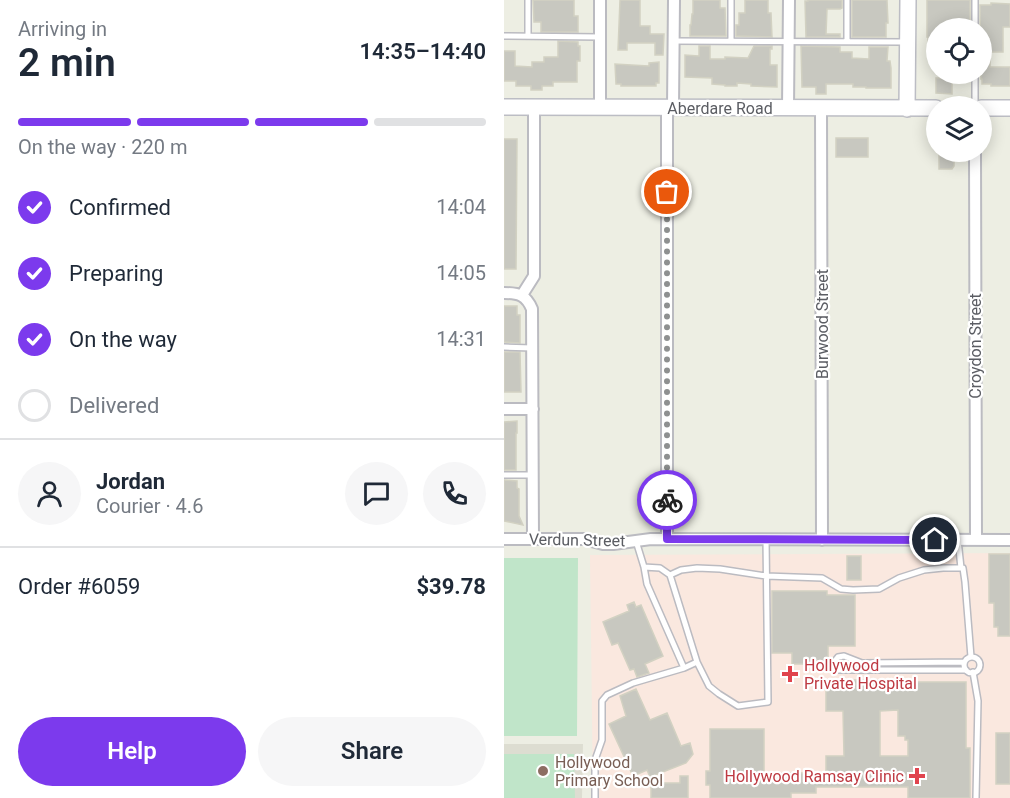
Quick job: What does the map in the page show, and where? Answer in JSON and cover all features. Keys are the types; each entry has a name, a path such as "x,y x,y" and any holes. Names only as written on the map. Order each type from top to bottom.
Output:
{"main road":[{"path":"907,109 908,0"},
{"name":"Aberdare Road","path":"504,107 926,108"},
{"path":"992,108 1010,108"}],"street":[{"path":"600,0 600,107"},
{"path":"667,539 670,107 674,0"},
{"path":"788,108 789,0"},
{"path":"522,295 534,276 534,107"},
{"name":"Burwood Street","path":"821,108 822,540"},
{"name":"Croydon Street","path":"975,162 976,540"},
{"path":"504,293 522,295 529,301 532,309 533,539"},
{"path":"504,409 533,409"},
{"name":"Verdun Street","path":"504,539 584,539 603,544 667,539 1010,540"}],"lane":[{"path":"528,0 528,36"},
{"path":"731,0 731,41"},
{"path":"846,42 847,0"},
{"path":"975,0 975,18"},
{"path":"504,36 600,37"},
{"path":"674,41 907,42"},
{"path":"504,348 533,348"},
{"path":"504,475 533,475"},
{"path":"644,567 660,568 670,575 697,662 709,686 738,706 768,702 766,539"},
{"path":"958,540 965,582 971,657"},
{"path":"636,541 647,584 684,668"},
{"path":"670,575 681,570 697,568 720,569 766,576 822,578 841,589 859,590 879,589 899,578 924,570 961,568"},
{"path":"844,656 862,663 964,663 971,657 978,659 980,664 978,670 973,672 966,670 839,670 835,667 834,662 838,657 844,656"},
{"path":"595,798 595,760 602,740 602,701 607,695 633,683 697,662"},
{"path":"964,663 966,670"},
{"path":"973,672 978,701 976,798"}],"shaded area":[{"name":"Hollywood Private Hospital","path":"1010,553 1010,798 593,798 590,555"},
{"name":"Hollywood Primary School","path":"504,744 583,744 582,798 504,798"}],"green space":[{"path":"504,558 578,558 577,736 504,736"},
{"name":"Hollywood Primary School","path":"504,754 574,754 575,798 504,798"}],"building":[{"path":"533,0 574,0 574,16 578,16 578,32 541,32 541,22 534,22"},
{"path":"620,0 640,0 640,26 650,26 650,34 664,34 663,55 655,55 655,43 627,43 627,50 618,50"},
{"path":"693,0 720,0 720,8 725,8 726,36 690,36"},
{"path":"745,0 768,0 772,37 736,36 739,13 745,13"},
{"path":"842,0 842,8 827,9 826,34 840,34 840,37 806,37 805,1"},
{"path":"852,0 887,0 886,37 852,37"},
{"path":"927,0 970,0 970,18 927,18"},
{"path":"991,3 1010,4 1010,27 1003,27 1003,52 992,52 992,18 980,18 980,5 991,5"},
{"path":"558,41 578,42 580,46 577,82 553,82 553,86 542,86 542,90 531,90 531,86 516,86 516,81 504,81 504,51 515,51 515,66 532,67 532,62 544,62 544,57 558,57"},
{"path":"699,46 710,46 710,59 725,59 725,57 748,58 754,46 772,46 770,65 777,65 777,87 737,83 737,86 725,86 712,84 712,78 685,77 685,55 699,56"},
{"path":"801,46 840,47 840,52 852,52 852,58 869,59 869,47 888,47 887,61 890,61 891,88 826,84 826,94 816,94 816,87 802,87"},
{"path":"659,62 659,83 656,83 656,86 616,84 615,64 649,66 649,63"},
{"path":"992,67 1010,67 1010,86 991,86"},
{"path":"936,84 952,84 952,94 936,93"},
{"path":"836,138 868,138 868,157 836,157"},
{"path":"504,139 517,139 516,269 504,269"},
{"path":"939,162 954,162 952,169 939,169"},
{"path":"504,306 517,306 517,315 520,315 520,343 504,342"},
{"path":"504,352 520,352 521,392 504,392"},
{"path":"517,421 516,470 504,470 504,422"},
{"path":"504,480 517,481 519,516 523,525 504,521"},
{"path":"989,554 1010,554 1010,636 998,636 998,627 994,627 994,603 989,603"},
{"path":"847,556 861,556 861,580 847,580"},
{"path":"772,591 827,591 827,595 855,595 855,646 828,646 828,664 792,664 792,653 772,653"},
{"path":"634,602 636,607 641,605 663,656 645,664 649,673 637,677 634,669 630,670 618,643 612,645 603,622 629,611 627,605"},
{"path":"826,680 966,682 966,748 970,748 970,798 908,798 908,787 816,787 816,793 791,793 791,798 710,798 710,785 706,785 706,771 710,771 710,729 764,729 764,773 826,773 826,756 844,756 843,711 826,711","holes":["898,710 898,736 905,736 905,740 908,740 908,756 880,756 880,711"]},
{"path":"636,689 650,720 667,713 681,746 690,743 693,754 686,763 650,777 647,770 633,776 609,724 626,716 620,696"},
{"path":"996,733 1010,733 1010,784 996,784"},
{"path":"680,776 688,776 688,798 651,798 651,783 680,783"}],"way so far":[{"path":"667,192 667,500"}],"place":[{"name":"Hollywood Private Hospital","path":"790,674"},
{"name":"Hollywood Primary School","path":"543,771"},
{"name":"Hollywood Ramsay Clinic","path":"917,776"}],"route":[{"path":"667,500 667,539 935,540"}]}
